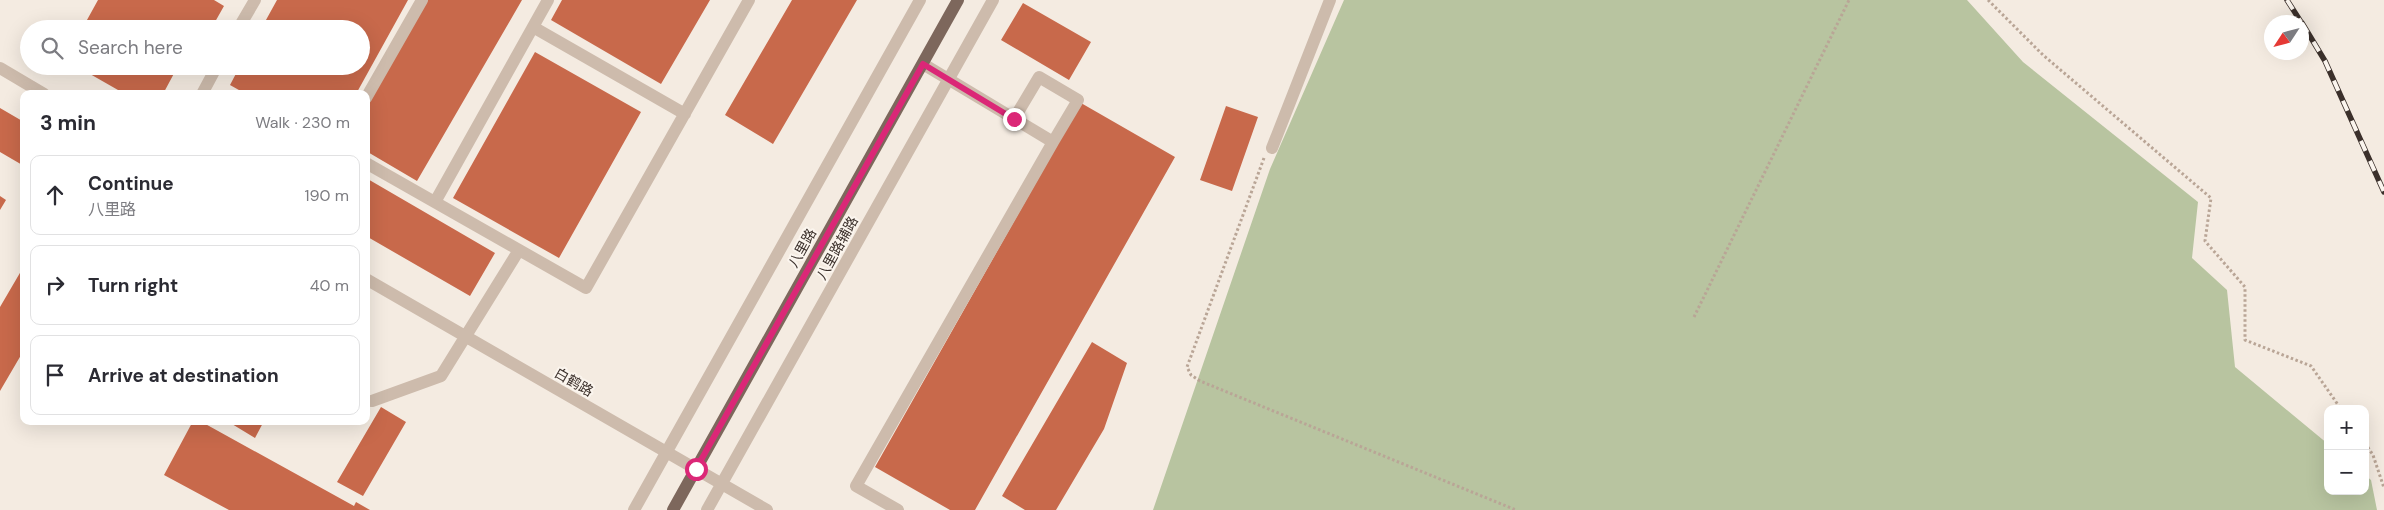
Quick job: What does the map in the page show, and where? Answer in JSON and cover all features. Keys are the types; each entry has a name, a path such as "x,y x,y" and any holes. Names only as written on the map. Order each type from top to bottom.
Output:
{"main road":[{"name":"八里路","path":"672,510 958,0"}],"street":[{"path":"243,20 254,0"},
{"path":"370,91 422,0"},
{"path":"434,202 548,0"},
{"path":"370,165 586,288 749,0"},
{"path":"634,510 920,0"},
{"name":"八里路辅路","path":"707,510 993,0"},
{"path":"1272,148 1330,0"},
{"path":"533,27 685,114"},
{"path":"923,64 1053,142"},
{"path":"0,68 37,90"},
{"path":"204,90 212,75"},
{"path":"898,510 856,486 1078,100 1039,77 1014,119"},
{"path":"372,401 441,376 467,338 519,250"},
{"name":"白鹤路","path":"370,282 767,510"}],"path":[{"path":"1694,317 1849,0"},
{"path":"1988,0 2043,55 2211,198 2205,241 2246,287 2245,340 2311,366 2338,405"},
{"path":"1272,148 1263,159 1187,367 1191,375 1200,381 1516,510"},
{"path":"2369,449 2373,455 2384,488"}],"green space":[{"path":"1344,0 1967,0 2023,62 2198,202 2192,258 2227,290 2235,367 2324,441 2324,495 2369,495 2369,478 2371,480 2377,510 1153,510 1270,169"}],"building":[{"path":"98,0 214,0 224,6 216,20 87,20"},
{"path":"277,0 408,0 370,69 370,20 266,20"},
{"path":"428,0 522,0 417,181 370,153 370,100"},
{"path":"562,0 710,0 661,84 551,20"},
{"path":"792,0 857,0 773,144 725,115"},
{"path":"1023,3 1091,42 1069,80 1001,40"},
{"path":"535,52 641,112 559,258 453,198"},
{"path":"92,75 173,75 165,90 118,90"},
{"path":"235,75 367,75 358,90 239,90 230,85"},
{"path":"1081,103 1175,157 975,510 950,510 875,467"},
{"path":"1226,106 1258,117 1232,191 1200,180"},
{"path":"0,108 20,120 20,164 0,152"},
{"path":"370,180 495,253 470,296 370,238"},
{"path":"0,196 6,200 0,210"},
{"path":"20,273 20,357 0,391 0,307"},
{"path":"1092,342 1127,363 1104,429 1056,510 1025,510 1002,496"},
{"path":"381,407 406,422 363,496 337,482"},
{"path":"191,425 207,425 354,506 356,502 370,510 229,510 164,475"},
{"path":"234,425 262,425 255,438"}],"railway":[{"path":"2287,0 2297,15"},
{"path":"2309,35 2325,61 2384,192"}],"route":[{"path":"696,469 923,64 1014,119"}]}
